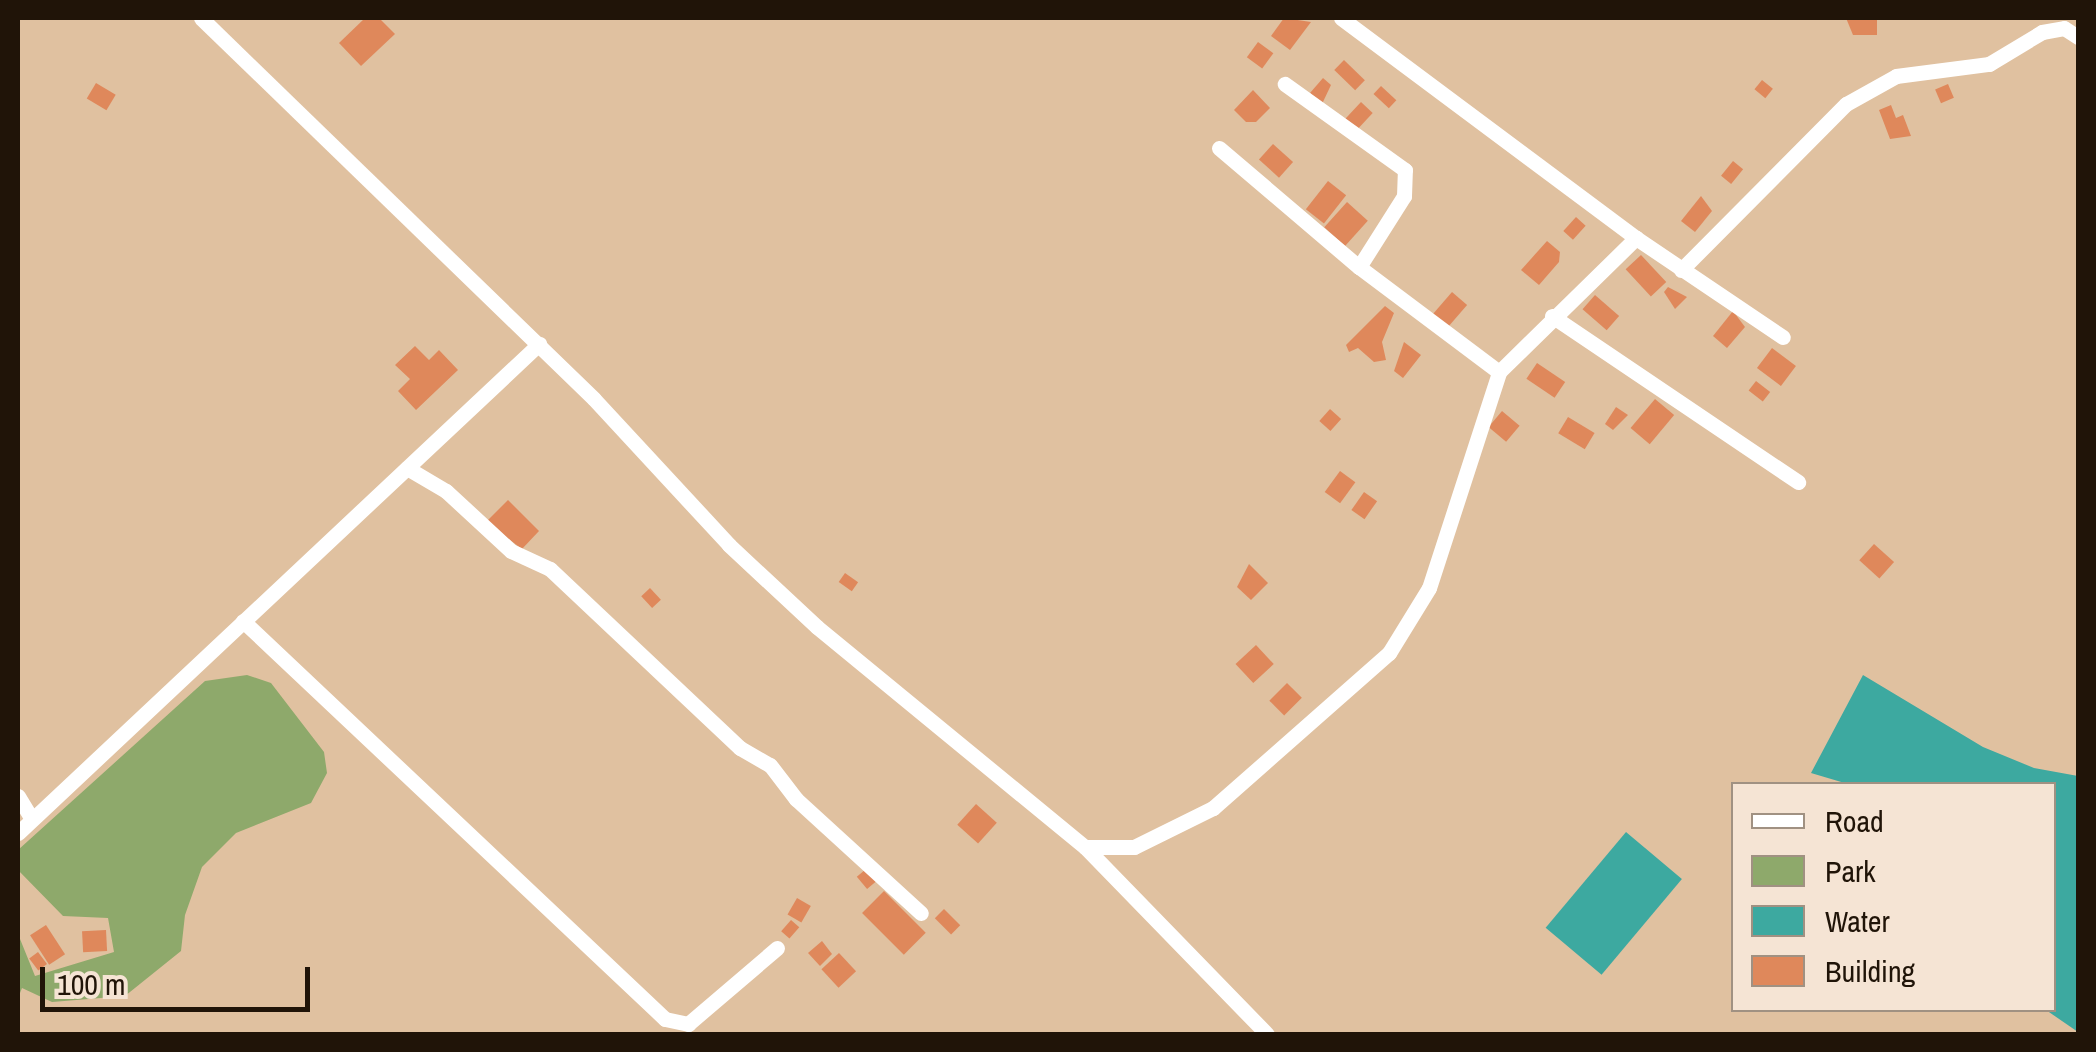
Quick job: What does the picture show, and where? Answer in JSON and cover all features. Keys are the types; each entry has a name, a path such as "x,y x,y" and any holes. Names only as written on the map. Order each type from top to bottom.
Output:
{"street":[{"path":"201,18 539,344 817,627 1085,848 1267,1034"},
{"path":"1342,18 1636,238 1783,337"},
{"path":"1681,270 1846,104 1896,76 1989,64 2042,32 2064,28 2078,36"},
{"path":"1285,84 1404,170 1404,196 1360,266"},
{"path":"1219,148 1360,266 1499,372"},
{"path":"1085,848 1134,847 1213,808 1389,653 1429,588 1499,372 1636,238"},
{"path":"1552,316 1798,482"},
{"path":"18,833 539,344"},
{"path":"406,468 446,491 512,551 550,569 740,748 770,765 796,799 921,913"},
{"path":"243,621 665,1020 688,1024 777,948"},
{"path":"18,796 32,818"}],"green space":[{"path":"247,675 271,683 324,752 327,773 311,803 236,833 202,867 185,915 181,951 125,996 52,1002 22,988 18,998 18,934 35,976 114,952 108,918 63,916 18,870 18,850 205,681"}],"water":[{"path":"1863,675 1983,747 2034,768 2078,776 2078,1032 2049,1012 2056,1012 2056,782 1841,782 1811,773"},
{"path":"1626,832 1682,879 1602,975 1546,928"}],"building":[{"path":"365,18 379,18 395,34 361,66 339,43"},
{"path":"1284,18 1311,22 1290,50 1271,36"},
{"path":"1846,18 1877,18 1877,35 1853,35"},
{"path":"1258,42 1273,53 1262,69 1247,57"},
{"path":"1344,60 1365,80 1355,90 1334,70"},
{"path":"1323,78 1331,85 1322,104 1310,93"},
{"path":"1762,80 1773,89 1765,98 1754,89"},
{"path":"96,83 116,95 106,110 87,98"},
{"path":"1948,84 1954,98 1941,103 1935,89"},
{"path":"1381,86 1396,100 1389,108 1373,94"},
{"path":"1253,90 1270,108 1256,122 1246,122 1234,110"},
{"path":"1361,102 1373,113 1356,131 1344,120"},
{"path":"1891,105 1896,118 1903,115 1911,136 1890,139 1879,110"},
{"path":"1273,144 1293,162 1279,178 1259,160"},
{"path":"1733,161 1743,169 1731,184 1721,176"},
{"path":"1328,181 1346,195 1324,224 1306,209"},
{"path":"1701,196 1712,211 1695,232 1681,221"},
{"path":"1347,202 1368,221 1345,246 1324,227"},
{"path":"1576,217 1586,226 1573,240 1563,231"},
{"path":"1547,241 1560,252 1559,262 1539,285 1521,270"},
{"path":"1641,255 1666,282 1651,296 1626,269"},
{"path":"1668,287 1687,297 1675,309 1664,292"},
{"path":"1452,292 1467,305 1445,330 1430,317"},
{"path":"1595,295 1619,316 1607,330 1583,309"},
{"path":"1385,306 1394,313 1382,342 1386,360 1374,362 1358,348 1349,352 1346,345"},
{"path":"1733,311 1745,327 1727,348 1713,336"},
{"path":"1404,342 1421,355 1403,378 1394,371"},
{"path":"415,346 429,360 439,350 458,370 416,410 398,391 410,379 395,365"},
{"path":"1772,348 1796,366 1781,386 1757,368"},
{"path":"1537,363 1565,382 1555,398 1526,379"},
{"path":"1756,381 1770,392 1763,402 1749,390"},
{"path":"1655,399 1674,415 1650,444 1631,428"},
{"path":"1616,407 1628,415 1613,430 1605,424"},
{"path":"1330,409 1341,419 1330,431 1319,421"},
{"path":"1502,411 1520,426 1506,442 1489,427"},
{"path":"1568,417 1595,433 1585,449 1558,433"},
{"path":"1340,471 1355,482 1340,503 1325,492"},
{"path":"1364,492 1377,501 1364,519 1351,510"},
{"path":"508,500 539,531 522,549 486,522"},
{"path":"1874,544 1894,562 1879,578 1859,560"},
{"path":"1249,564 1268,583 1251,600 1237,587"},
{"path":"845,573 858,582 852,591 839,582"},
{"path":"650,588 661,600 652,608 641,596"},
{"path":"1256,645 1274,664 1253,683 1236,664"},
{"path":"1287,683 1302,698 1284,716 1269,701"},
{"path":"976,804 997,823 978,844 957,825"},
{"path":"866,869 876,881 867,889 857,877"},
{"path":"884,891 926,933 904,955 862,913"},
{"path":"797,898 811,906 801,922 788,914"},
{"path":"944,909 960,925 951,934 935,918"},
{"path":"791,920 799,927 789,939 781,931"},
{"path":"46,925 65,954 49,965 30,935"},
{"path":"106,930 107,951 83,952 82,931"},
{"path":"822,941 832,954 820,966 808,953"},
{"path":"38,952 47,964 38,971 29,959"},
{"path":"839,953 856,971 838,988 821,969"}]}
